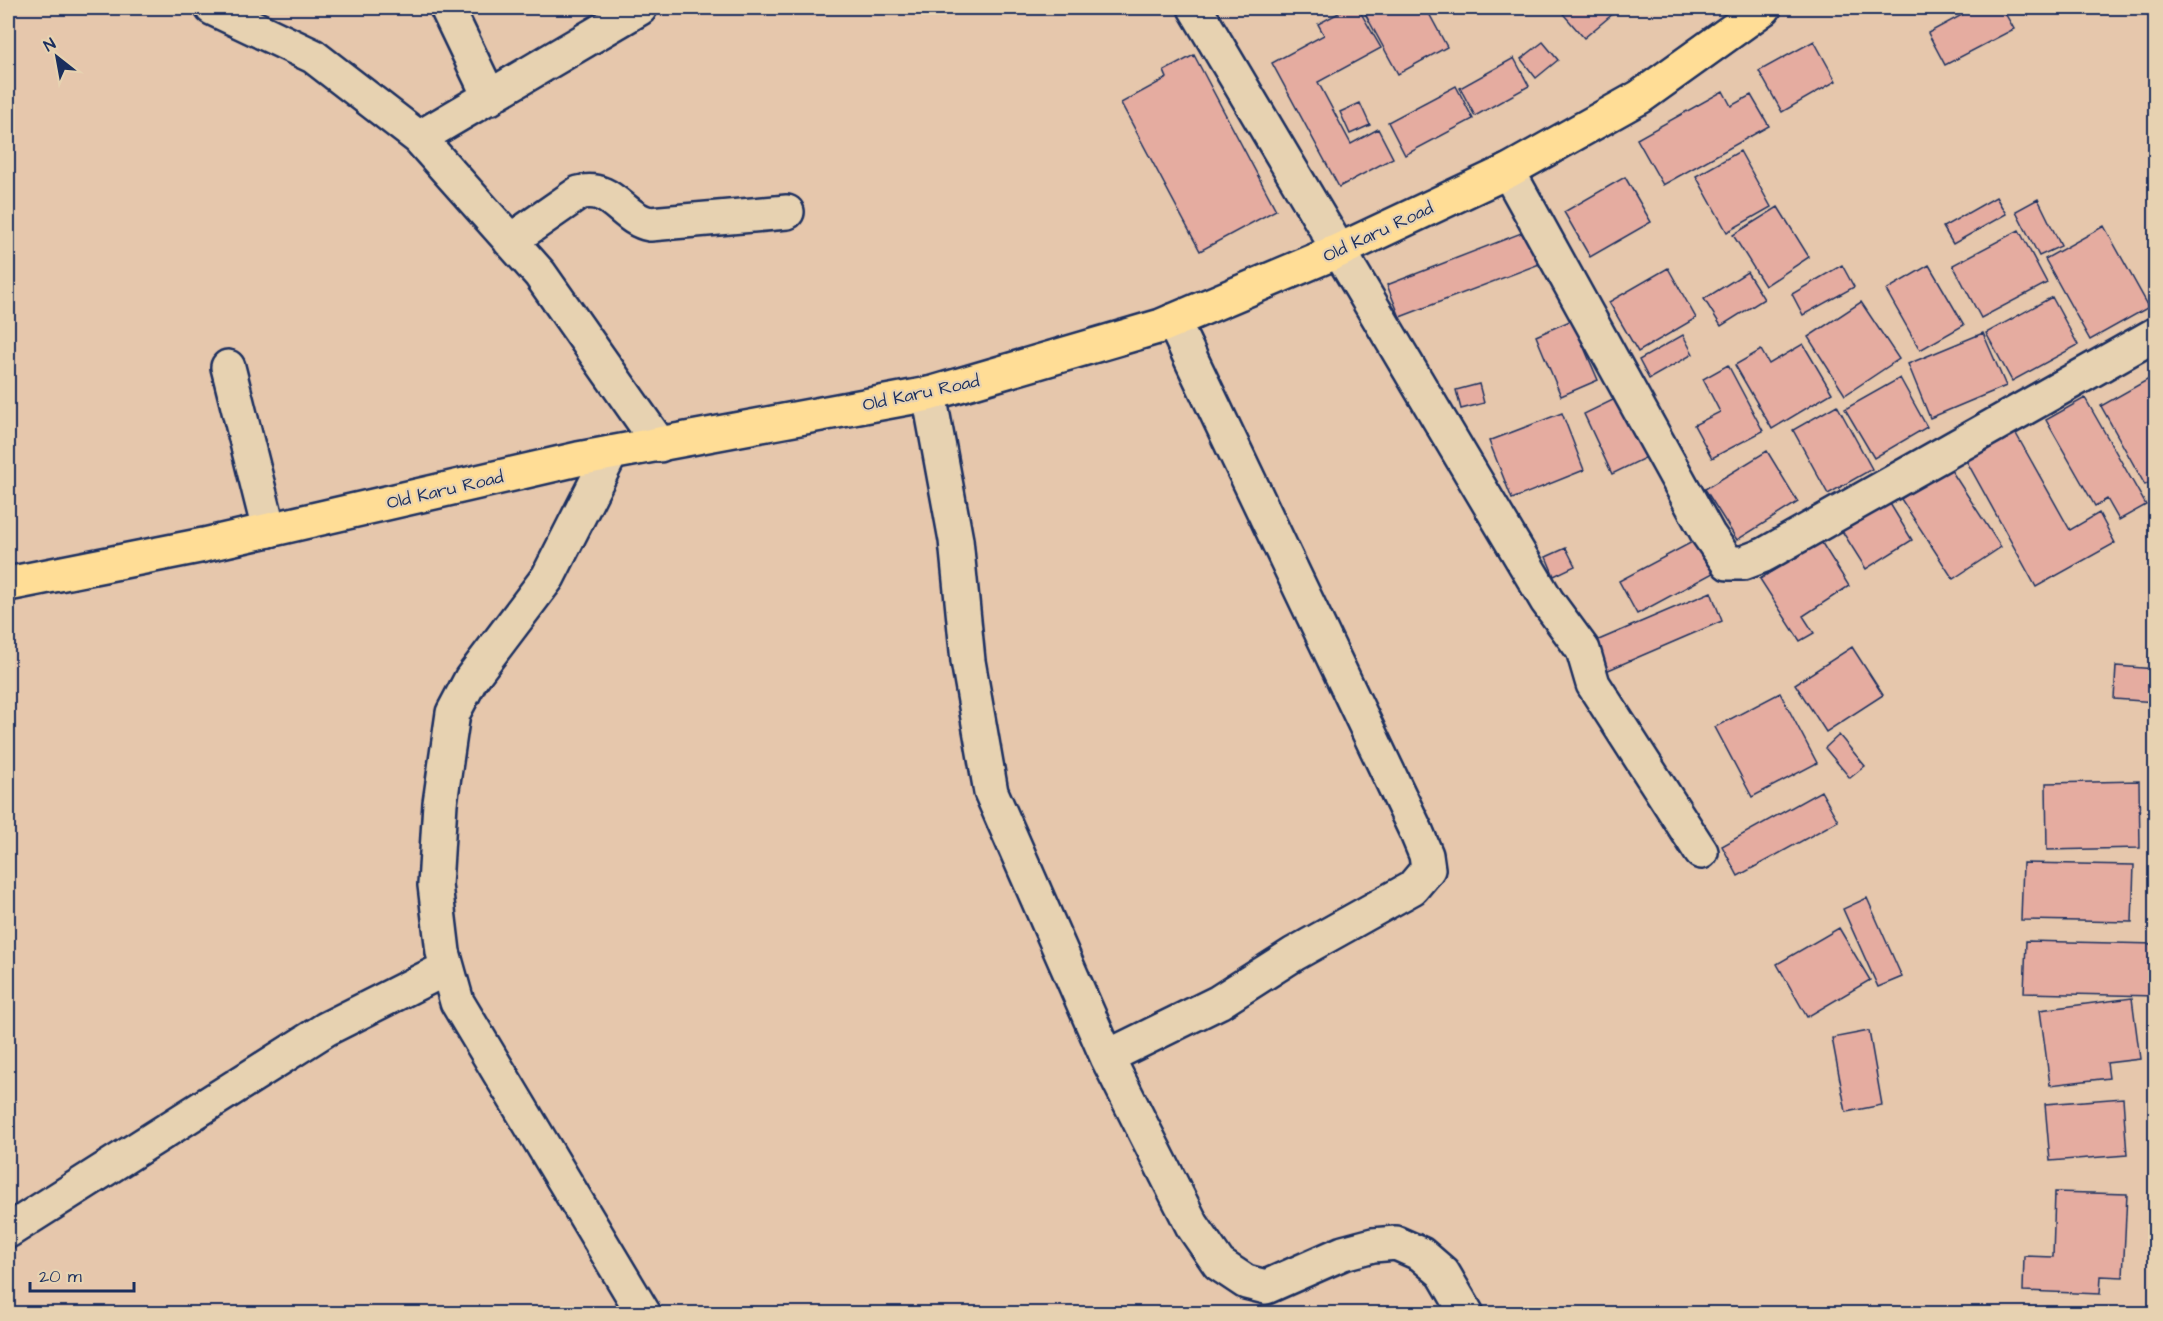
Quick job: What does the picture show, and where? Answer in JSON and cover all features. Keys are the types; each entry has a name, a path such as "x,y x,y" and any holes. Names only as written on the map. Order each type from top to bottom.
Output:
{"main road":[{"name":"Old Karu Road","path":"8,584 268,530 611,453 929,394 1173,321 1338,251 1508,171 1640,97 1764,8"}],"street":[{"path":"212,8 313,56 419,138 540,274 660,444"},
{"path":"447,8 490,98"},
{"path":"419,138 640,8"},
{"path":"1195,8 1547,601 1583,650 1593,684 1701,852"},
{"path":"1508,171 1708,534 1728,562 1743,563 1764,555 2156,334"},
{"path":"510,241 579,193 587,191 607,195 638,222 650,224 788,212"},
{"path":"1107,1057 1219,1002 1294,954 1412,888 1428,869 1426,855 1416,831 1173,321"},
{"path":"228,367 268,530"},
{"path":"929,394 956,540 968,661 992,792 1107,1057 1192,1225 1219,1264 1246,1281 1266,1287 1343,1253 1373,1245 1396,1243 1421,1254 1443,1273 1467,1314"},
{"path":"611,453 548,577 471,679 453,713 440,803 435,885 447,968 457,1002 644,1314"},
{"path":"8,1231 326,1029 447,968"}],"building":[{"path":"1348,8 1358,8 1381,48 1318,82 1351,144 1378,129 1393,158 1339,187 1272,63 1324,35 1318,24"},
{"path":"1362,8 1426,8 1447,47 1398,74"},
{"path":"1558,8 1620,8 1584,38"},
{"path":"1958,8 2002,8 2014,29 1945,65 1928,33 1962,15"},
{"path":"1814,41 1836,81 1782,112 1759,71"},
{"path":"1543,42 1558,60 1536,78 1521,59"},
{"path":"1194,55 1276,210 1200,251 1121,103 1167,78 1164,71"},
{"path":"1514,58 1529,86 1475,116 1460,88"},
{"path":"1456,86 1473,119 1405,155 1388,122"},
{"path":"1723,91 1731,106 1751,95 1769,126 1663,185 1637,139"},
{"path":"1360,103 1370,125 1350,134 1340,112"},
{"path":"1740,151 1771,207 1727,232 1696,176"},
{"path":"1625,177 1651,222 1590,257 1564,212"},
{"path":"1996,197 2006,214 1953,244 1943,227"},
{"path":"2038,199 2061,246 2039,256 2016,211"},
{"path":"1778,207 1809,257 1765,286 1733,235"},
{"path":"2104,226 2149,307 2090,340 2045,259"},
{"path":"1537,227 1550,260 1400,317 1387,285"},
{"path":"2019,230 2047,283 1981,318 1953,265"},
{"path":"1842,265 1854,287 1803,315 1792,294"},
{"path":"1929,265 1964,325 1920,350 1886,290"},
{"path":"1668,268 1696,318 1638,352 1609,302"},
{"path":"1747,272 1764,299 1721,326 1704,299"},
{"path":"2052,297 2078,345 2012,381 1986,333"},
{"path":"1861,302 1899,359 1845,395 1808,337"},
{"path":"1572,320 1598,380 1561,396 1536,336"},
{"path":"1983,333 2006,386 1930,418 1908,364"},
{"path":"1683,335 1693,354 1649,379 1639,360"},
{"path":"1803,344 1832,393 1772,429 1735,365 1761,350 1769,364"},
{"path":"1728,365 1763,431 1712,458 1694,425 1720,412 1703,379"},
{"path":"2156,375 2156,479 2145,485 2101,406"},
{"path":"1900,378 1927,427 1874,458 1845,409"},
{"path":"1479,384 1484,403 1461,409 1456,390"},
{"path":"1619,397 1647,457 1612,474 1584,414"},
{"path":"2085,398 2146,505 2119,520 2107,499 2095,506 2046,420"},
{"path":"1837,405 1872,469 1828,494 1793,430"},
{"path":"1562,413 1584,470 1512,499 1489,441"},
{"path":"2015,432 2070,530 2099,513 2115,543 2036,587 1966,460"},
{"path":"1767,451 1798,502 1737,540 1705,489"},
{"path":"1949,467 2001,547 1953,579 1901,499"},
{"path":"1889,502 1912,540 1866,569 1842,531"},
{"path":"1696,540 1713,573 1637,614 1619,581"},
{"path":"1820,540 1849,586 1803,616 1814,633 1800,641 1760,579"},
{"path":"1566,548 1575,566 1554,576 1546,557"},
{"path":"1711,592 1722,621 1606,671 1594,642"},
{"path":"1852,647 1883,695 1826,732 1795,684"},
{"path":"2116,666 2156,669 2156,702 2114,699"},
{"path":"1780,693 1817,763 1752,797 1715,727"},
{"path":"1839,735 1865,766 1850,778 1825,748"},
{"path":"2139,781 2140,848 2047,850 2046,783"},
{"path":"1821,791 1838,821 1738,876 1722,846"},
{"path":"2023,863 2134,865 2132,922 2021,920"},
{"path":"1867,898 1902,977 1878,987 1843,909"},
{"path":"1839,928 1870,980 1807,1017 1777,964"},
{"path":"2026,941 2156,944 2156,996 2024,993"},
{"path":"2132,998 2140,1059 2107,1063 2109,1078 2050,1085 2040,1010"},
{"path":"1869,1031 1882,1105 1846,1112 1832,1038"},
{"path":"2123,1098 2127,1155 2050,1161 2045,1104"},
{"path":"2055,1192 2127,1194 2123,1277 2101,1276 2100,1294 2023,1291 2024,1256 2053,1257"},
{"path":"2029,1308 2115,1309 2115,1314 2029,1314"}]}
